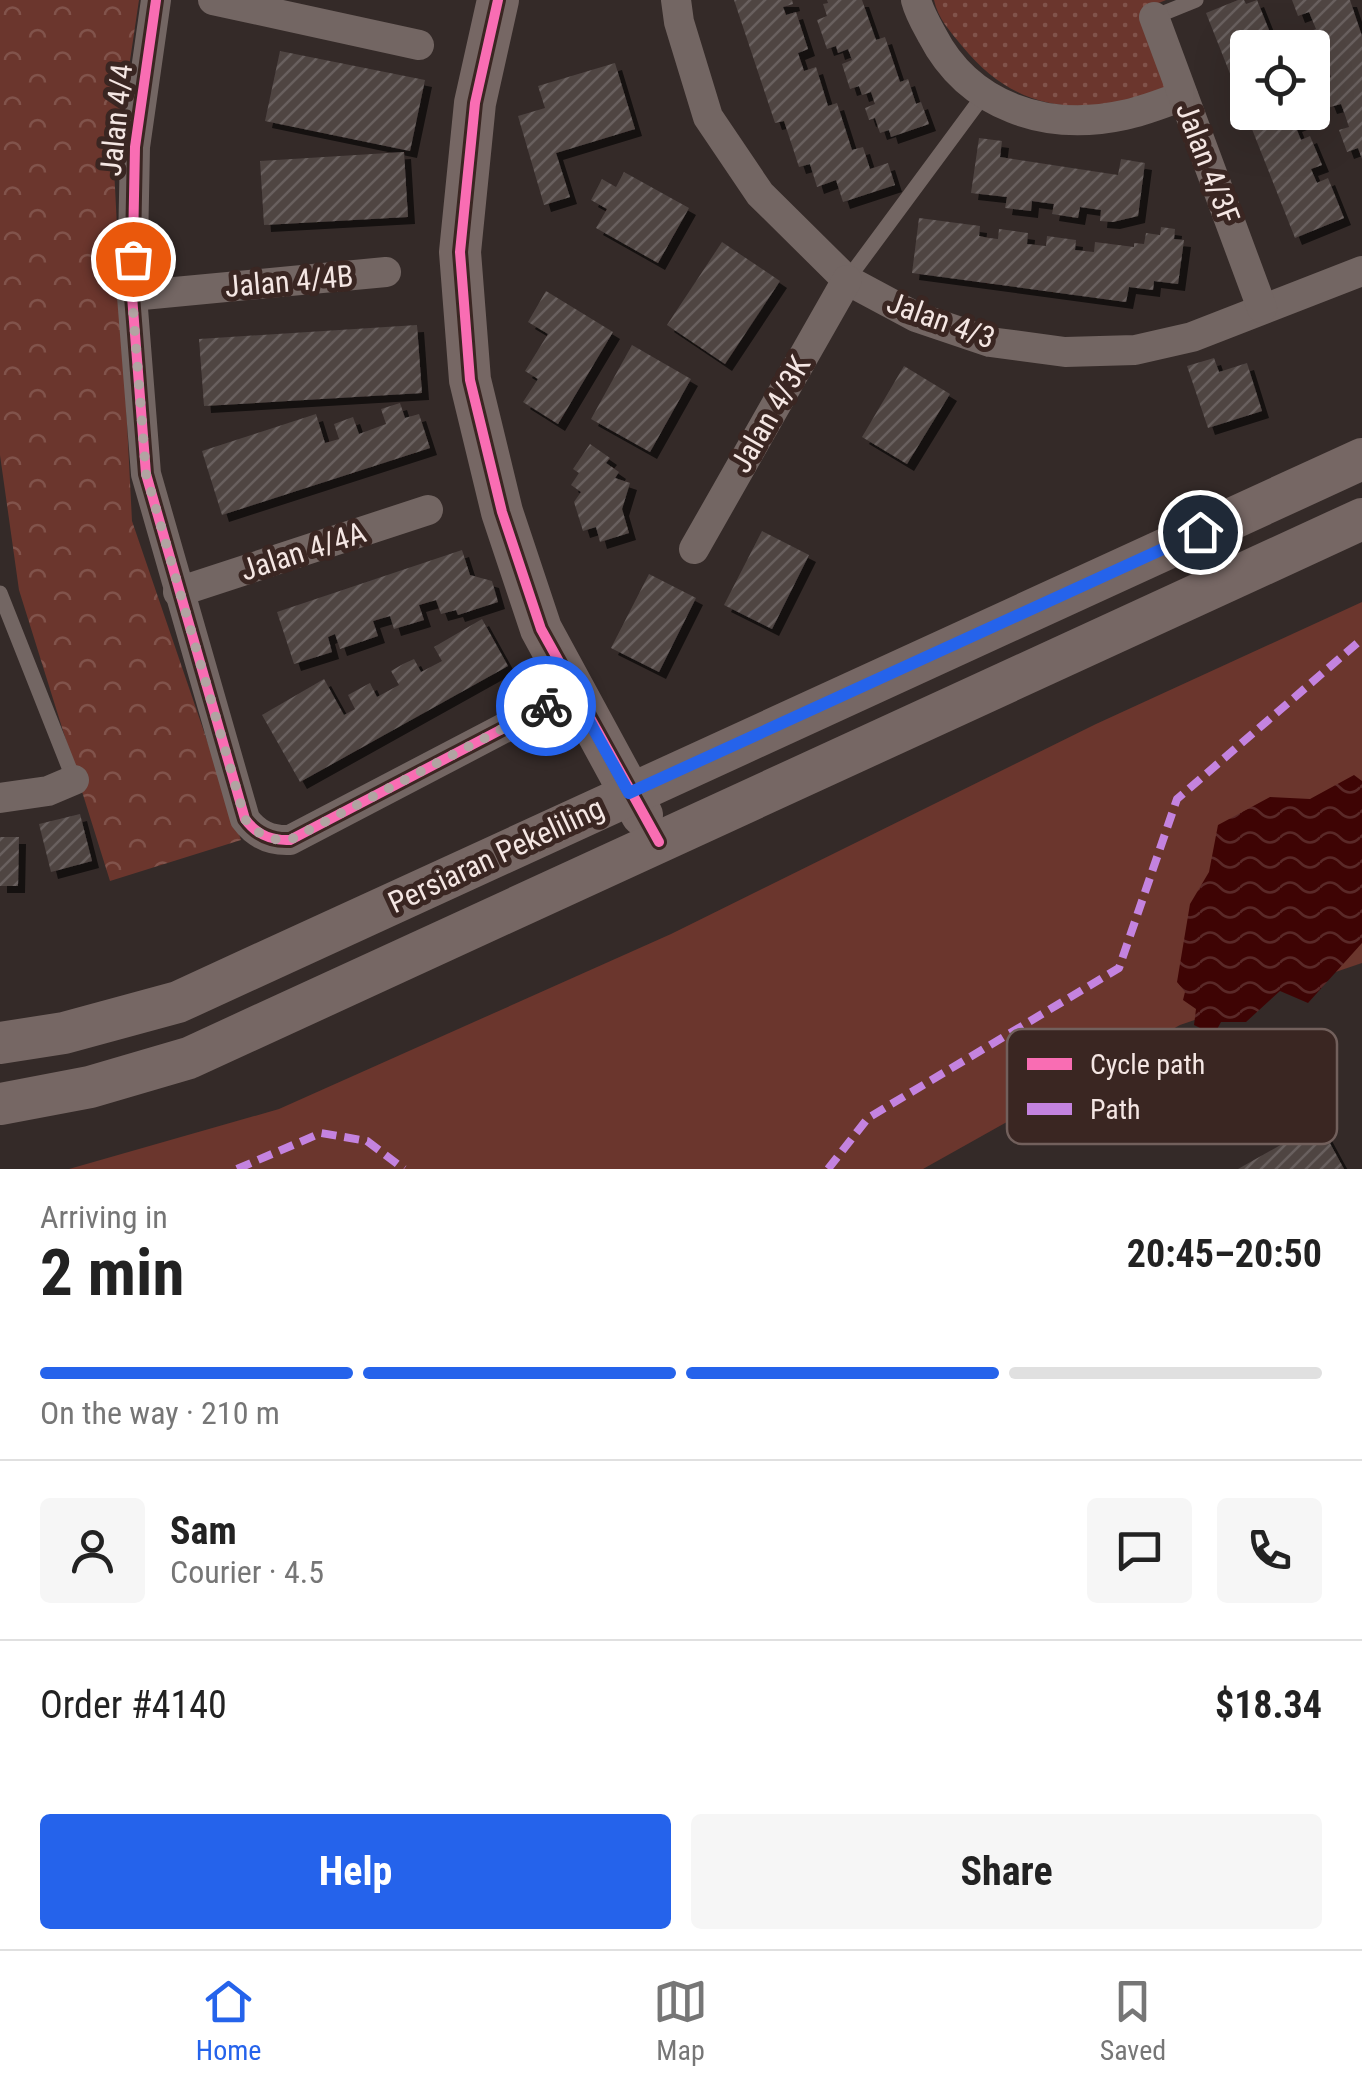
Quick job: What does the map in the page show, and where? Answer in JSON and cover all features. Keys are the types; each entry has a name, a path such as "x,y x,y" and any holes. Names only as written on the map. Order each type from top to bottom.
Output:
{"main road":[{"path":"498,0 474,103 460,252 470,380 508,529 541,629 658,842"},
{"name":"Persiaran Pekeliling","path":"0,1043 64,1033 178,1002 1362,458"},
{"name":"Persiaran Pekeliling","path":"0,1104 90,1087 189,1058 1362,519"}],"street":[{"name":"Jalan 4/4","path":"156,0 135,147 132,296 146,474 245,819 253,829 277,841 290,840 573,692"},
{"path":"214,0 418,44"},
{"name":"Jalan 4/3","path":"676,0 708,117 760,194 846,280 916,317 990,342 1065,352 1136,350 1192,337 1362,271"},
{"path":"916,0 944,59 982,96 1027,114 1070,118 1122,116 1183,96"},
{"name":"Jalan 4/3F","path":"1154,17 1262,308"},
{"name":"Jalan 4/4B","path":"132,296 386,272"},
{"name":"Jalan 4/3K","path":"694,549 846,280"},
{"name":"Jalan 4/4A","path":"178,592 428,510"},
{"path":"0,798 48,791 74,780"}],"lane":[{"path":"1154,17 1196,0"},
{"path":"846,280 982,96"},
{"path":"0,593 74,780"}],"green space":[{"path":"0,0 139,0 114,168 132,521 241,840 110,881 19,590 0,455"},
{"path":"934,0 1166,0 1141,10 1168,90 1110,104 1083,106 1031,98 984,69 945,24"},
{"path":"1362,602 1362,963 1173,1029 1007,1029 1007,1122 923,1169 69,1169 279,1109 671,934 1096,724"}],"water":[{"path":"1354,775 1362,781 1362,943 1308,1003 1280,991 1246,1022 1221,1022 1217,1029 1202,1029 1194,1025 1196,1009 1183,1000 1185,992 1177,982 1190,904 1209,872 1218,825 1270,797 1310,799"}],"building":[{"path":"734,0 792,0 793,4 783,7 786,15 796,12 808,49 798,53 804,71 816,67 828,106 837,103 852,150 863,147 870,169 888,163 895,185 843,202 836,180 817,187 810,164 799,167 784,121 775,123"},
{"path":"827,0 862,0 876,40 885,37 900,82 908,79 916,104 921,102 929,124 891,137 889,130 880,133 875,118 869,120 865,108 875,104 871,92 862,95 859,86 850,89 842,64 852,60 848,49 838,53 836,46 827,49 817,20 827,16 823,4"},
{"path":"1238,0 1246,4 1257,0 1269,30 1230,30 1230,74 1206,13"},
{"path":"1292,0 1350,0 1362,36 1362,159 1358,148 1347,152 1339,130 1349,127 1341,104 1330,107 1330,30 1313,30 1309,12 1298,16"},
{"path":"280,51 425,80 410,151 265,121"},
{"path":"615,63 635,129 556,153 570,197 544,205 518,116 545,108 538,86"},
{"path":"1252,130 1297,130 1301,140 1310,136 1322,165 1311,169 1317,183 1328,178 1344,218 1295,238"},
{"path":"979,138 1002,141 1000,157 1118,175 1121,159 1145,163 1138,216 1100,221 1101,210 1080,207 1078,218 1052,214 1054,204 1032,201 1031,211 1005,208 1007,197 971,193"},
{"path":"404,152 408,217 264,225 260,161"},
{"path":"624,172 689,208 658,263 596,228 607,209 591,200 602,179 616,187"},
{"path":"919,218 980,226 979,236 989,238 998,239 999,229 1028,233 1027,244 1046,246 1047,236 1076,240 1075,250 1094,252 1095,242 1134,247 1134,243 1144,244 1146,233 1160,235 1161,227 1175,229 1174,239 1184,240 1178,284 1154,281 1153,290 1129,287 1126,302 912,273"},
{"path":"722,242 780,281 725,364 667,325"},
{"path":"546,291 613,332 558,424 523,402 538,379 525,371 548,334 528,322"},
{"path":"417,325 422,393 204,406 199,339"},
{"path":"632,345 691,379 650,452 591,419"},
{"path":"1214,358 1219,372 1247,363 1262,411 1208,428 1187,366"},
{"path":"904,366 950,394 907,464 862,437"},
{"path":"400,403 405,418 419,414 430,448 222,515 202,451 316,414 325,443 339,439 334,424 353,417 359,434 386,424 381,409"},
{"path":"590,444 610,458 606,463 619,472 615,478 630,483 622,509 629,533 600,542 596,527 583,531 574,502 581,492 571,485 579,473 573,469"},
{"path":"762,531 809,555 772,629 724,605"},
{"path":"462,550 470,575 492,581 498,602 458,615 456,610 441,614 436,600 419,605 424,620 394,629 390,616 373,621 378,636 340,649 335,634 328,637 332,652 294,664 277,612"},
{"path":"649,574 696,598 659,672 611,648"},
{"path":"482,619 508,666 300,782 262,715 324,679 344,715 355,709 348,695 370,683 377,697 399,685 391,671 403,664 414,659 421,672 442,661 434,647"},
{"path":"80,814 92,861 51,872 39,824"},
{"path":"0,837 19,837 18,886 0,886"},
{"path":"1282,1144 1330,1144 1344,1169 1238,1169"}],"marked path":[{"path":"1017,1029 1119,968 1177,799 1362,639"},
{"path":"828,1169 868,1118 1007,1035"},
{"path":"237,1169 321,1133 367,1141 404,1169"}],"cycle path":[{"path":"156,0 135,147 132,296 146,474 245,819 264,836 290,840 573,692"},
{"path":"498,0 475,103 460,252 470,380 502,512 541,629 659,842"}],"way so far":[{"path":"133,259 132,296 146,474 245,819 253,829 277,841 290,840 546,706"}],"route":[{"path":"546,706 573,692 629,793 1200,532"}]}
